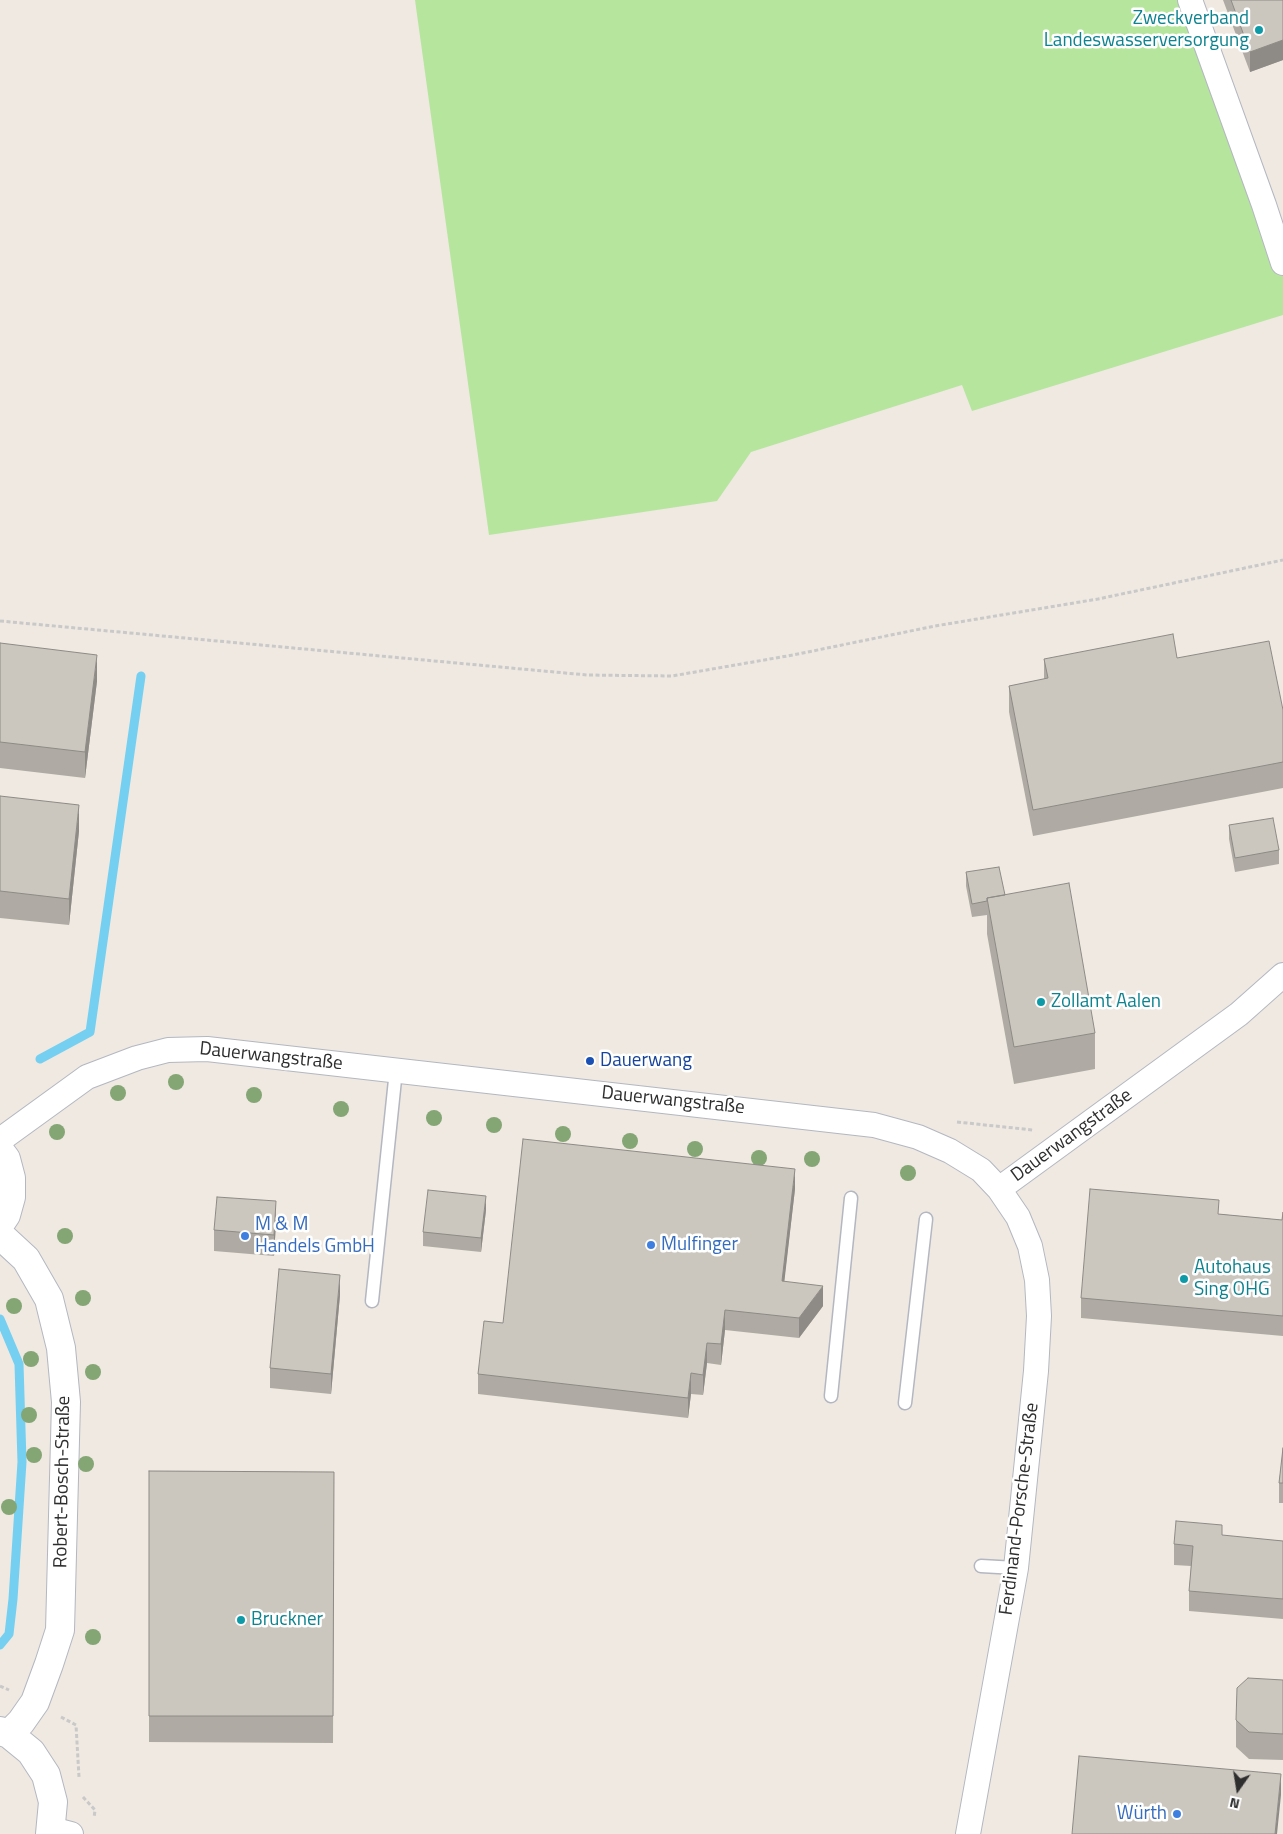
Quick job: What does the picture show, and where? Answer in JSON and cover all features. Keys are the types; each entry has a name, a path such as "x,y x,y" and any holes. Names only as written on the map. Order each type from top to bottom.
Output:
{"street":[{"path":"1190,0 1261,196 1283,263"},
{"name":"Dauerwangstraße","path":"0,1140 87,1077 137,1058 168,1050 207,1049 874,1125 918,1137 950,1151 981,1170 999,1189 1238,1014 1283,975"},
{"path":"0,1151 6,1159 11,1178 11,1197 6,1215 0,1224"},
{"name":"Ferdinand-Porsche-Straße","path":"968,1834 1016,1568 1036,1371 1039,1316 1037,1280 1030,1246 1018,1217 999,1189"},
{"name":"Robert-Bosch-Straße","path":"0,1235 26,1259 49,1299 61,1348 66,1402 60,1630 35,1702 21,1722 5,1732 31,1752 46,1775 54,1802 58,1832"}],"lane":[{"path":"372,1301 396,1070"},
{"path":"831,1396 851,1198"},
{"path":"905,1402 926,1219"},
{"path":"981,1566 1016,1568"}],"path":[{"path":"0,621 587,675 672,676 793,655 934,626 1098,599 1283,560"},
{"path":"952,1121 1076,1134"}],"green space":[{"path":"415,0 1190,0 1283,265 1283,315 972,411 962,385 751,452 717,501 489,535"}],"building":[{"name":"Zweckverband Landeswasserversorgung","path":"1231,0 1283,0 1283,40 1250,52"},
{"path":"1173,634 1177,658 1269,641 1283,710 1283,762 1033,810 1009,686 1048,678 1044,659"},
{"path":"0,643 97,655 85,752 0,742"},
{"path":"0,796 79,805 69,899 0,891"},
{"path":"1273,818 1279,850 1235,858 1229,825"},
{"path":"999,867 1005,895 987,898 987,901 972,904 966,872"},
{"name":"Zollamt Aalen","path":"1069,883 1095,1033 1014,1047 987,898"},
{"name":"Mulfinger","path":"523,1139 795,1169 782,1281 823,1286 799,1318 725,1310 721,1344 707,1343 703,1375 691,1373 688,1398 478,1374 484,1321 503,1323"},
{"name":"Autohaus Sing OHG","path":"1090,1189 1219,1200 1218,1214 1282,1220 1283,1212 1283,1316 1081,1298"},
{"path":"428,1190 486,1196 481,1238 423,1232"},
{"path":"217,1197 276,1201 274,1235 214,1230"},
{"path":"279,1269 340,1275 331,1374 270,1368"},
{"path":"1283,1448 1283,1483 1279,1483"},
{"name":"Bruckner","path":"149,1471 334,1472 333,1716 149,1716"},
{"path":"1176,1521 1222,1525 1222,1535 1283,1541 1283,1599 1189,1591 1193,1546 1174,1544"},
{"path":"1248,1678 1283,1680 1283,1734 1249,1732 1236,1720 1237,1688"},
{"name":"Würth","path":"1079,1756 1281,1774 1275,1834 1072,1834"}],"waterway":[{"path":"40,1059 90,1032 141,676"},
{"path":"0,1319 19,1364 22,1462 9,1634 0,1645"}],"place":[{"name":"Zweckverband Landeswasserversorgung","path":"1259,30"},
{"name":"Zollamt Aalen","path":"1041,1002"},
{"name":"Dauerwang","path":"590,1061"},
{"name":"M & M Handels GmbH","path":"245,1236"},
{"name":"Mulfinger","path":"651,1245"},
{"name":"Autohaus Sing OHG","path":"1184,1279"},
{"name":"Bruckner","path":"241,1620"},
{"name":"Würth","path":"1177,1814"}]}
